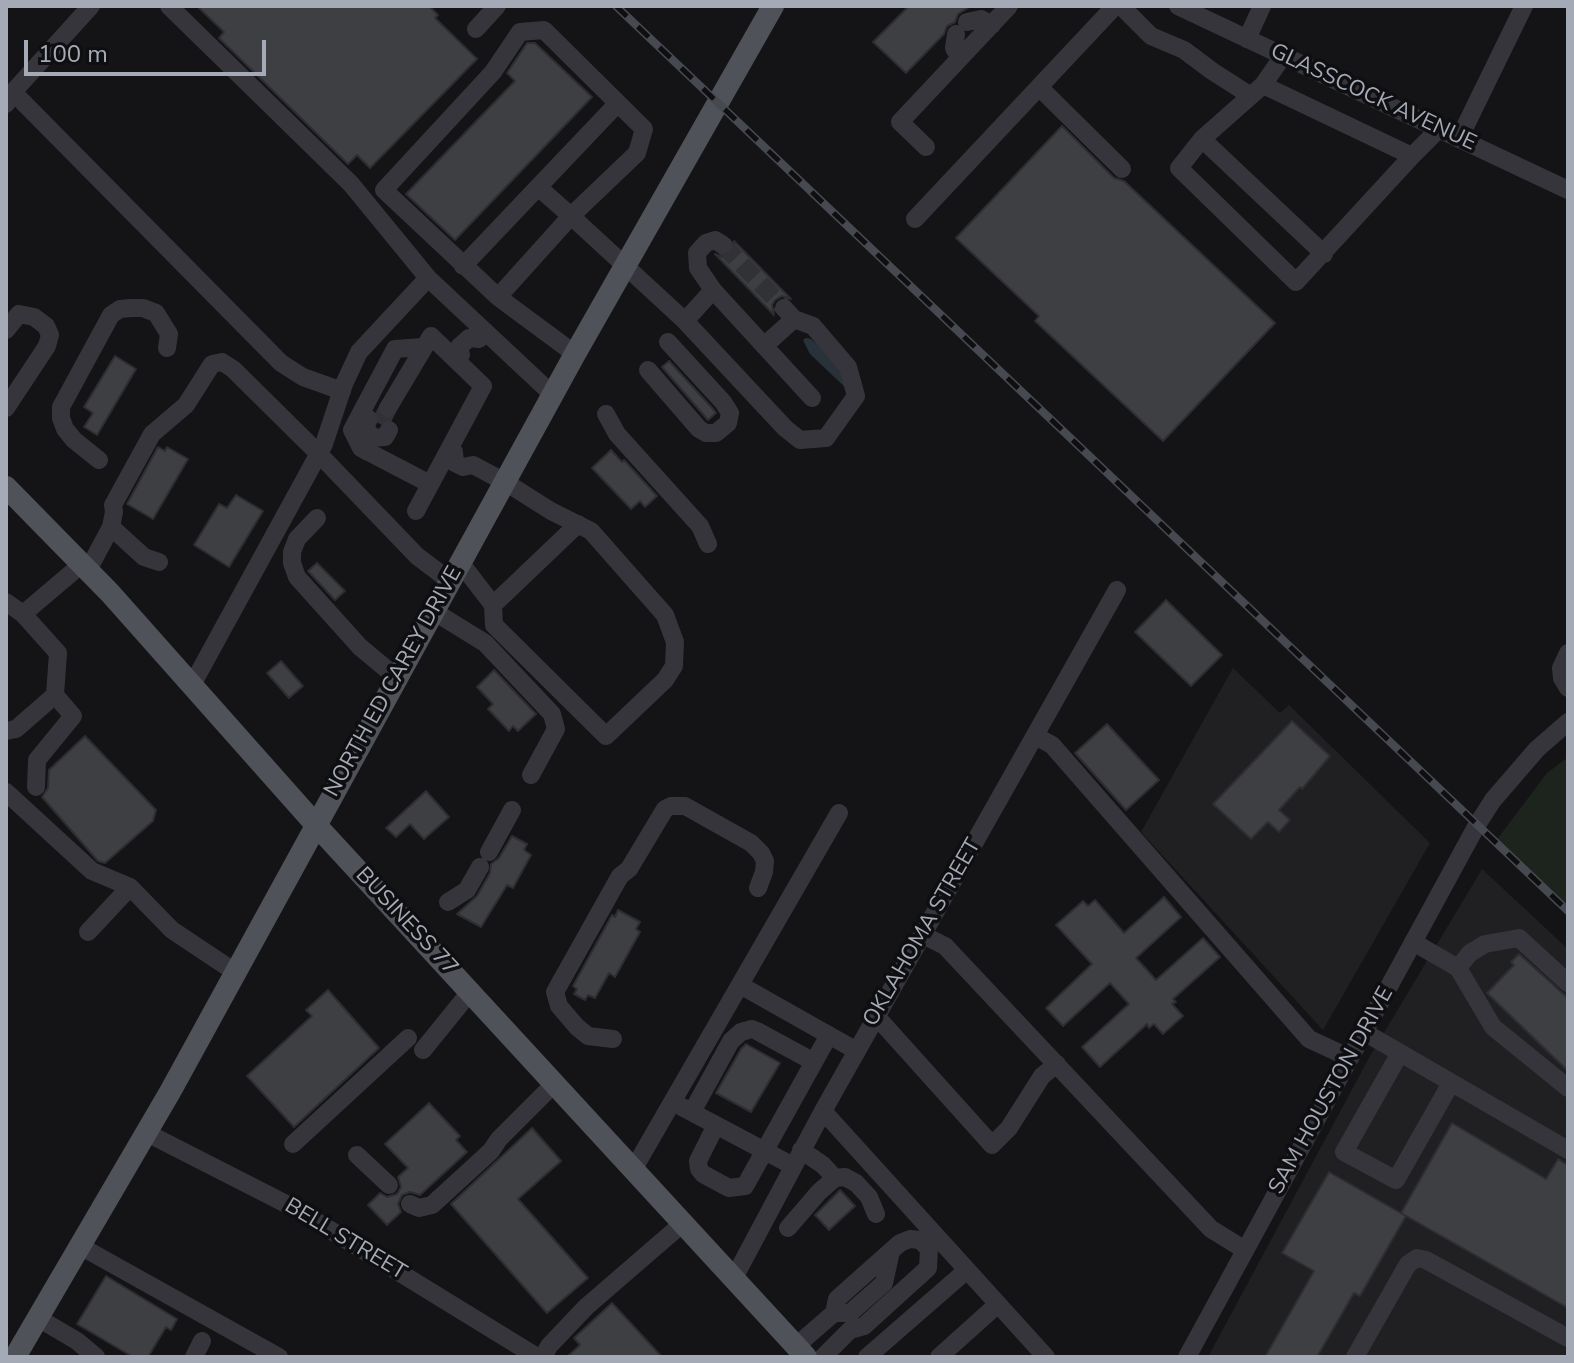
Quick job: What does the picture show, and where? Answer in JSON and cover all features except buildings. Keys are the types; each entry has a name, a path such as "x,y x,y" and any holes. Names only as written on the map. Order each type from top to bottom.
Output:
{"main road":[{"name":"NORTH ED CAREY DRIVE","path":"14,1352 38,1318 147,1133 575,354 773,6"},
{"name":"BUSINESS 77","path":"6,487 85,567 316,825 801,1351"}],"street":[{"path":"91,6 10,98 272,356 303,377 342,391"},
{"path":"169,6 351,184 428,278 482,336 553,395"},
{"path":"476,29 497,6"},
{"path":"926,147 900,122 1009,6"},
{"path":"915,219 1118,6 1151,36 1184,50 1257,90 1412,156"},
{"name":"GLASSCOCK AVENUE","path":"1178,6 1568,190"},
{"path":"1247,39 1262,6"},
{"path":"1459,139 1524,6"},
{"path":"960,58 954,48 962,28 981,19 992,25"},
{"path":"498,297 571,216 637,153 644,129 544,30 520,32 493,72 384,190 498,297 575,354"},
{"path":"1283,56 1257,90 1202,139 1179,168 1296,282 1439,129"},
{"path":"1039,87 1122,169"},
{"path":"463,266 618,103"},
{"path":"1202,139 1324,254"},
{"path":"538,187 685,321 785,428 800,440 826,438 856,396 848,367 813,326 789,314 764,346"},
{"path":"723,245 715,240 706,243 697,253 698,268 713,290 812,398"},
{"path":"192,685 319,454 359,352 428,278"},
{"path":"685,321 713,290"},
{"path":"99,460 65,429 61,407 111,315 120,309 131,308 156,313 169,334 167,348"},
{"path":"6,330 19,314 34,317 46,326 50,335 47,346 6,408"},
{"path":"416,511 452,451 483,386 459,357 431,336 380,423 361,448 352,430 395,349 422,349"},
{"path":"459,357 471,358 480,350 482,336"},
{"path":"648,370 699,429 716,433 728,423 730,413 723,402 668,342"},
{"path":"23,614 85,567 112,520 113,505 152,434 186,405 212,364 222,362 233,369 319,454 417,556 455,571 493,605 494,625 606,736 656,689 674,666 675,642 665,615 591,531 473,465 470,456 462,450 452,451"},
{"path":"606,414 617,434 700,526 708,544"},
{"path":"380,423 430,484"},
{"path":"317,518 297,539 292,552 297,577 360,647 396,677"},
{"path":"112,520 144,557 159,562"},
{"path":"493,605 578,524"},
{"name":"OKLAHOMA STREET","path":"734,1278 823,1111 1117,590"},
{"path":"6,602 23,614 58,653 55,695 73,716 37,760 39,820"},
{"path":"433,611 485,643 552,714 556,729 531,775"},
{"path":"1568,653 1561,668 1568,688"},
{"path":"8,735 55,695"},
{"name":"SAM HOUSTON DRIVE","path":"1187,1357 1477,825 1493,800 1537,749 1568,722"},
{"path":"1035,736 1052,745 1309,1039 1350,1058"},
{"path":"6,792 92,871 130,887 172,930 235,972"},
{"path":"613,1039 588,1036 559,1006 555,992 620,876 629,869 665,809 678,804 685,806 751,843 765,861 758,888"},
{"path":"448,902 467,890 512,810"},
{"path":"633,1170 839,813"},
{"path":"88,932 130,887"},
{"path":"923,935 945,946 1211,1229 1245,1250"},
{"path":"1458,968 1470,953 1485,944 1519,938 1568,983"},
{"path":"1413,942 1458,968 1493,1027 1568,1088"},
{"path":"740,985 857,1051"},
{"path":"293,1144 416,1044 470,992"},
{"path":"876,1016 992,1145 1009,1128 1042,1076 1057,1064"},
{"path":"692,1112 731,1041 741,1032 757,1031 814,1062"},
{"path":"1364,1032 1568,1150"},
{"path":"716,1125 698,1161 703,1174 729,1188 745,1186 829,1035"},
{"path":"1400,1053 1344,1152 1396,1180 1451,1083"},
{"path":"410,1204 419,1208 432,1205 491,1151 554,1084"},
{"path":"672,1102 764,1151 823,1165 835,1178"},
{"path":"823,1111 1046,1357"},
{"name":"BELL STREET","path":"147,1133 296,1209 547,1354"},
{"path":"357,1155 389,1185"},
{"path":"788,1228 835,1178 845,1177 856,1183 869,1197 876,1214"},
{"path":"547,1354 586,1307 682,1224"},
{"path":"801,1351 834,1313 837,1299 891,1251 910,1239 920,1240 929,1249 928,1268 864,1326 850,1330 823,1357"},
{"path":"80,1246 279,1357"},
{"path":"1356,1357 1408,1264 1417,1258 1426,1260 1568,1338"},
{"path":"867,1357 967,1270"},
{"path":"939,1357 998,1304"},
{"path":"834,1313 850,1330"},
{"path":"38,1318 77,1341 96,1357"}],"shaded area":[{"path":"811,339 851,375 848,390 810,354 803,340"},
{"path":"1233,668 1280,713 1289,705 1430,843 1323,1030 1141,832"},
{"path":"1568,757 1568,912 1495,842 1547,773"},
{"path":"1482,869 1568,949 1568,1357 1208,1357 1370,1056"}],"tunnel":[{"path":"723,245 784,308"},
{"path":"380,424 388,408"}],"railway":[{"path":"616,6 1568,911"}]}
